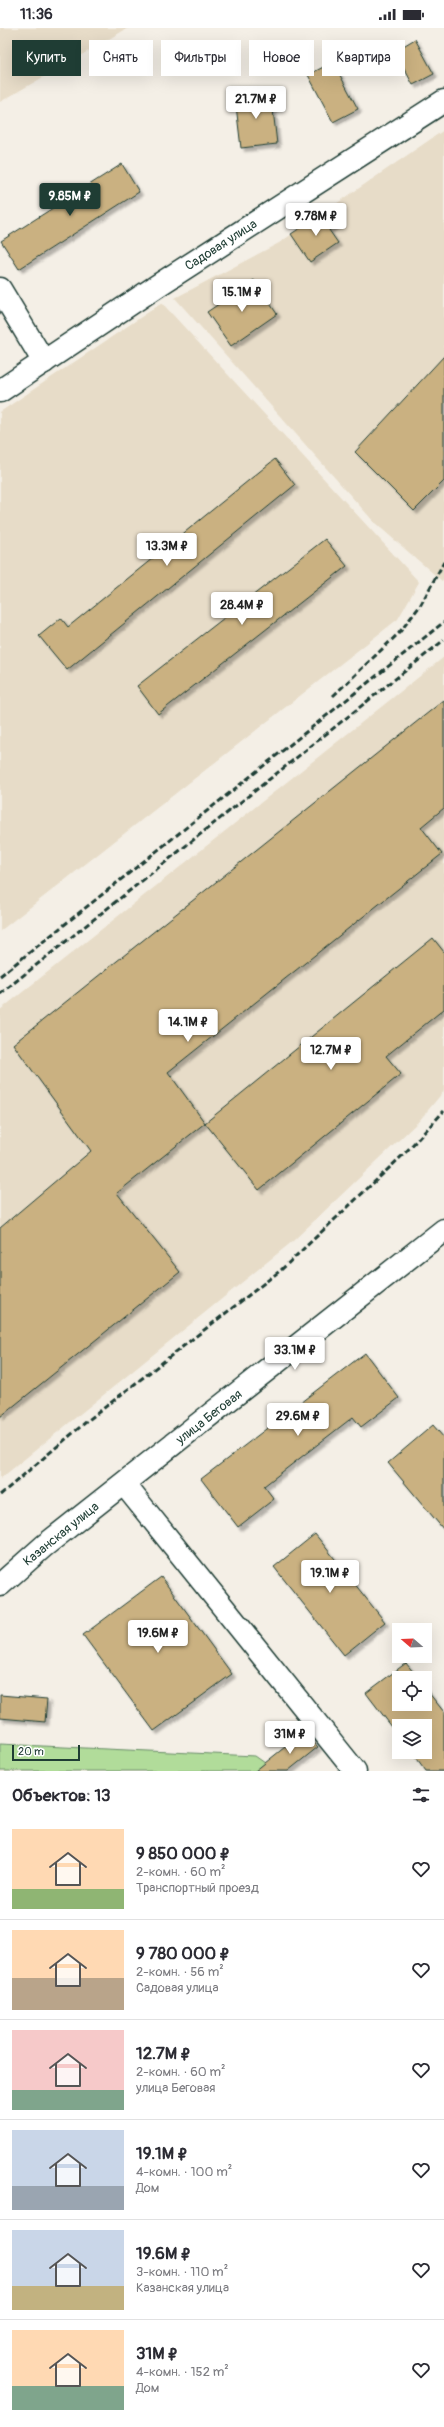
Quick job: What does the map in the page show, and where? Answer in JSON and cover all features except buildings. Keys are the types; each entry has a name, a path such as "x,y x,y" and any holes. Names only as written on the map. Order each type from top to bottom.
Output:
{"street":[{"name":"Садовая улица","path":"0,391 226,241 444,101"},
{"path":"0,289 44,362"},
{"name":"улица Беговая","path":"124,1484 444,1230"},
{"path":"124,1484 355,1771"},
{"name":"Казанская улица","path":"0,1585 44,1546 124,1484"}],"shaded area":[{"path":"0,28 128,28 107,40 89,40 89,51 81,55 81,40 12,40 12,76 45,76 0,102"},
{"path":"444,130 444,578 442,581 375,523 175,298 279,243"},
{"path":"162,303 419,582 398,619 0,931 0,412"},
{"path":"444,657 444,1091 419,1121 293,1241 0,1479 0,1010"}],"green space":[{"path":"0,1744 255,1756 265,1763 256,1771 0,1771"}],"railway":[{"path":"333,696 399,633 420,606 444,562"},
{"path":"0,976 444,622"},
{"path":"0,994 444,640"},
{"path":"0,1495 86,1422 281,1270 404,1154 444,1111"}]}
